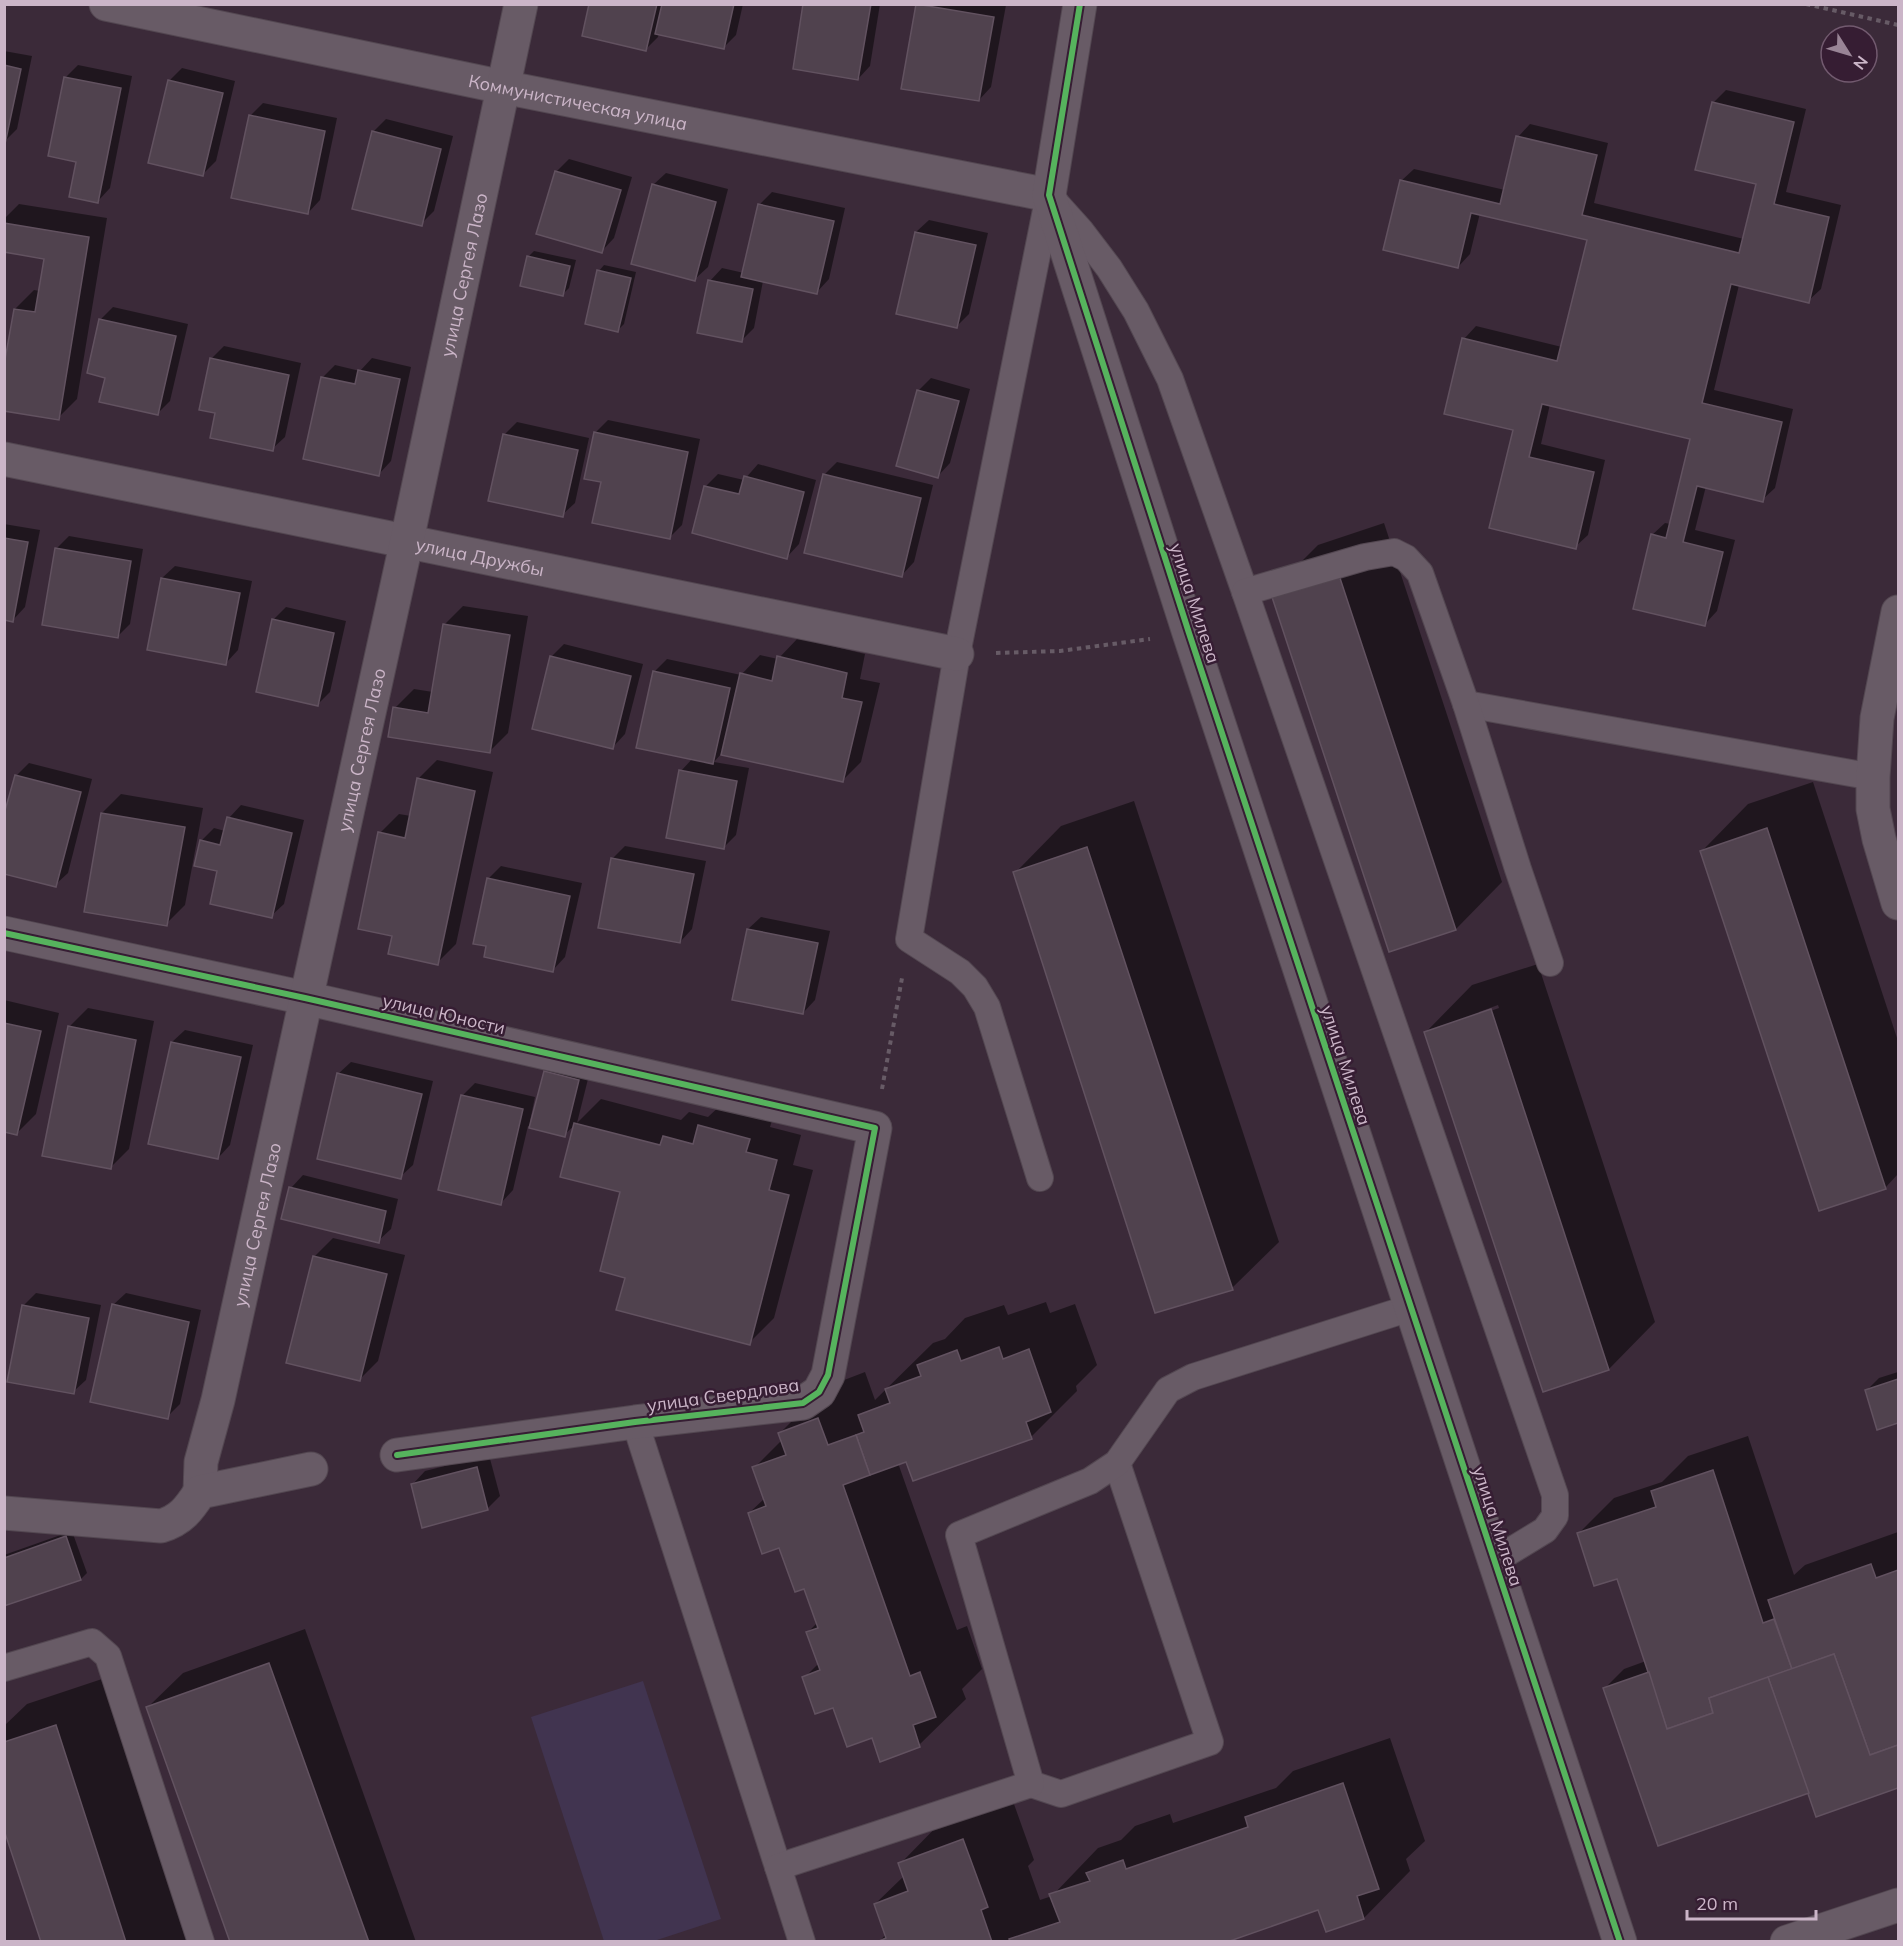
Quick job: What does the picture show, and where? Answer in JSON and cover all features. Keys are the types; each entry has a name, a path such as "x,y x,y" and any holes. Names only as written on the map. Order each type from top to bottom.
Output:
{"street":[{"name":"Коммунистическая улица","path":"106,4 503,87 1049,195"},
{"name":"улица Сергея Лазо","path":"200,1492 201,1462 218,1400 407,540 521,4"},
{"path":"1049,195 1080,4"},
{"name":"улица Милева","path":"1049,195 1189,633 1620,1941"},
{"name":"улица Дружбы","path":"4,459 957,654"},
{"path":"1899,612 1877,718 1873,777 1873,809 1879,839 1899,903"},
{"name":"улица Юности","path":"4,933 305,998 875,1128"},
{"name":"улица Свердлова","path":"396,1455 635,1422 803,1403 819,1392 828,1375 875,1128"},
{"path":"4,1513 161,1526 175,1522 189,1510 200,1492 311,1469"},
{"path":"1787,1941 1899,1905"}],"lane":[{"path":"1049,195 1109,268 1136,312 1170,379 1555,1495 1555,1516 1545,1530 1494,1561"},
{"path":"1040,1178 987,1007 975,987 960,972 909,939 957,654 1049,195"},
{"path":"1245,592 1365,557 1394,552 1406,558 1420,573 1466,704 1550,963"},
{"path":"1466,704 1873,777"},
{"path":"1032,1784 959,1535 1090,1482 1117,1463 1168,1390 1193,1377 1410,1308"},
{"path":"635,1422 802,1941"},
{"path":"778,1867 1032,1784 1061,1794 1210,1742 1117,1463"},
{"path":"4,1668 92,1642 108,1656 201,1941"}],"path":[{"path":"1806,4 1899,25"},
{"path":"957,654 1060,651 1189,633"},
{"path":"875,1128 909,939"}],"shaded area":[{"path":"643,1681 721,1919 654,1941 604,1941 531,1717"}],"building":[{"path":"589,4 657,4 646,51 582,36"},
{"path":"662,4 734,4 724,49 655,34"},
{"path":"803,4 871,4 858,80 793,69"},
{"path":"916,4 994,17 979,101 901,89"},
{"path":"4,65 21,69 5,144 4,143"},
{"path":"64,77 121,88 98,203 69,197 76,162 48,156"},
{"path":"168,80 223,93 203,176 148,163"},
{"path":"1712,102 1794,122 1774,204 1829,217 1809,303 1731,284 1702,403 1782,422 1763,502 1697,486 1683,542 1723,552 1705,626 1633,609 1651,534 1666,538 1690,439 1542,404 1529,457 1594,472 1576,549 1489,528 1513,430 1444,414 1462,338 1557,361 1587,240 1471,213 1458,268 1383,250 1400,180 1500,204 1516,136 1597,155 1582,215 1739,253 1756,184 1695,170"},
{"path":"249,115 325,131 308,214 231,198"},
{"path":"372,131 441,149 422,226 352,209"},
{"path":"555,171 621,190 602,253 536,234"},
{"path":"652,184 716,202 695,281 631,264"},
{"path":"758,204 834,221 817,294 741,277"},
{"path":"4,223 89,237 59,420 4,411 4,365 14,309 35,312 44,259 4,252"},
{"path":"915,232 976,245 957,328 896,314"},
{"path":"527,256 570,266 563,296 520,286"},
{"path":"597,270 631,278 618,332 585,324"},
{"path":"708,280 753,289 742,342 697,333"},
{"path":"99,319 176,336 158,415 99,402 105,378 87,373"},
{"path":"210,358 289,375 273,451 210,438 215,413 199,410"},
{"path":"358,370 400,379 379,476 303,459 321,377 355,384"},
{"path":"917,390 959,401 938,478 896,466"},
{"path":"594,432 688,452 670,539 592,523 601,482 584,479"},
{"path":"503,434 578,450 563,517 488,501"},
{"path":"823,474 921,498 902,577 804,553"},
{"path":"744,476 804,492 787,559 692,533 704,486 739,494"},
{"path":"4,538 28,542 13,622 4,620"},
{"path":"55,548 131,561 118,638 42,625"},
{"path":"1337,569 1456,930 1389,952 1270,591"},
{"path":"161,578 240,593 226,665 147,650"},
{"path":"272,619 334,633 318,706 256,692"},
{"path":"443,624 510,635 490,753 388,737 393,707 428,713"},
{"path":"550,656 631,676 613,749 532,729"},
{"path":"777,656 847,673 842,698 862,702 843,782 721,755 740,673 772,681"},
{"path":"653,671 730,688 713,764 636,748"},
{"path":"679,770 737,781 724,849 666,838"},
{"path":"15,775 81,792 56,887 4,874 4,814"},
{"path":"417,778 475,791 438,965 388,954 392,936 358,929 378,832 405,838"},
{"path":"101,813 185,827 167,926 84,912"},
{"path":"227,817 292,833 272,918 210,904 217,871 194,866 200,840 220,845"},
{"path":"1767,828 1886,1189 1819,1211 1700,851"},
{"path":"1087,847 1233,1290 1155,1313 1013,872"},
{"path":"611,858 694,874 680,943 598,928"},
{"path":"487,878 570,896 553,972 484,957 486,946 473,944"},
{"path":"747,929 818,943 803,1014 732,1000"},
{"path":"1491,1009 1609,1370 1543,1392 1424,1032"},
{"path":"4,1023 41,1031 17,1135 4,1132"},
{"path":"68,1026 136,1040 111,1169 42,1156"},
{"path":"171,1042 241,1057 218,1159 148,1144"},
{"path":"544,1071 579,1080 565,1137 529,1128"},
{"path":"337,1073 422,1094 401,1179 317,1159"},
{"path":"461,1095 523,1109 501,1205 438,1190"},
{"path":"574,1123 660,1145 663,1136 693,1144 698,1125 750,1139 746,1152 777,1160 769,1190 789,1195 750,1345 616,1310 625,1278 600,1271 620,1192 560,1177"},
{"path":"289,1187 386,1211 379,1243 281,1219"},
{"path":"313,1256 387,1274 360,1381 286,1363"},
{"path":"112,1304 189,1322 168,1419 90,1402"},
{"path":"22,1305 89,1318 74,1394 7,1382"},
{"path":"999,1347 1003,1359 1029,1349 1051,1412 1026,1422 1032,1439 913,1481 906,1462 870,1475 856,1435 864,1432 858,1415 890,1403 885,1389 921,1376 917,1365 957,1350 961,1361"},
{"path":"1898,1379 1898,1423 1877,1430 1865,1390"},
{"path":"818,1418 828,1445 856,1435 870,1475 843,1485 910,1676 920,1672 936,1717 913,1725 920,1747 880,1762 872,1738 847,1747 833,1708 815,1714 802,1677 820,1670 806,1632 818,1628 804,1589 795,1592 779,1548 762,1554 748,1513 766,1506 752,1467 786,1455 778,1433"},
{"path":"477,1467 488,1510 422,1528 411,1484"},
{"path":"1713,1470 1763,1623 1774,1619 1792,1669 1709,1698 1713,1713 1667,1729 1617,1579 1594,1586 1577,1533 1656,1507 1651,1491"},
{"path":"66,1536 81,1580 4,1606 4,1558"},
{"path":"1871,1564 1876,1578 1898,1570 1898,1745 1870,1755 1834,1654 1792,1669 1768,1600"},
{"path":"1834,1654 1870,1755 1898,1745 1898,1788 1816,1817 1768,1677"},
{"path":"269,1663 369,1942 230,1942 146,1707"},
{"path":"1649,1672 1667,1729 1713,1713 1709,1698 1768,1677 1809,1793 1658,1846 1603,1688"},
{"path":"56,1725 126,1942 41,1942 4,1830 4,1742"},
{"path":"1343,1783 1379,1889 1357,1896 1364,1919 1326,1932 1318,1910 1227,1942 1010,1942 1009,1939 1060,1922 1049,1894 1090,1881 1086,1873 1123,1860 1126,1869 1248,1827 1245,1817"},
{"path":"963,1839 988,1907 981,1910 992,1942 877,1942 886,1938 874,1904 908,1891 898,1863"}],"cycle path":[{"path":"1080,4 1049,195 1189,633 1620,1942"},
{"path":"4,933 305,998 875,1128 828,1375 819,1392 803,1403 635,1422 397,1455"}]}
